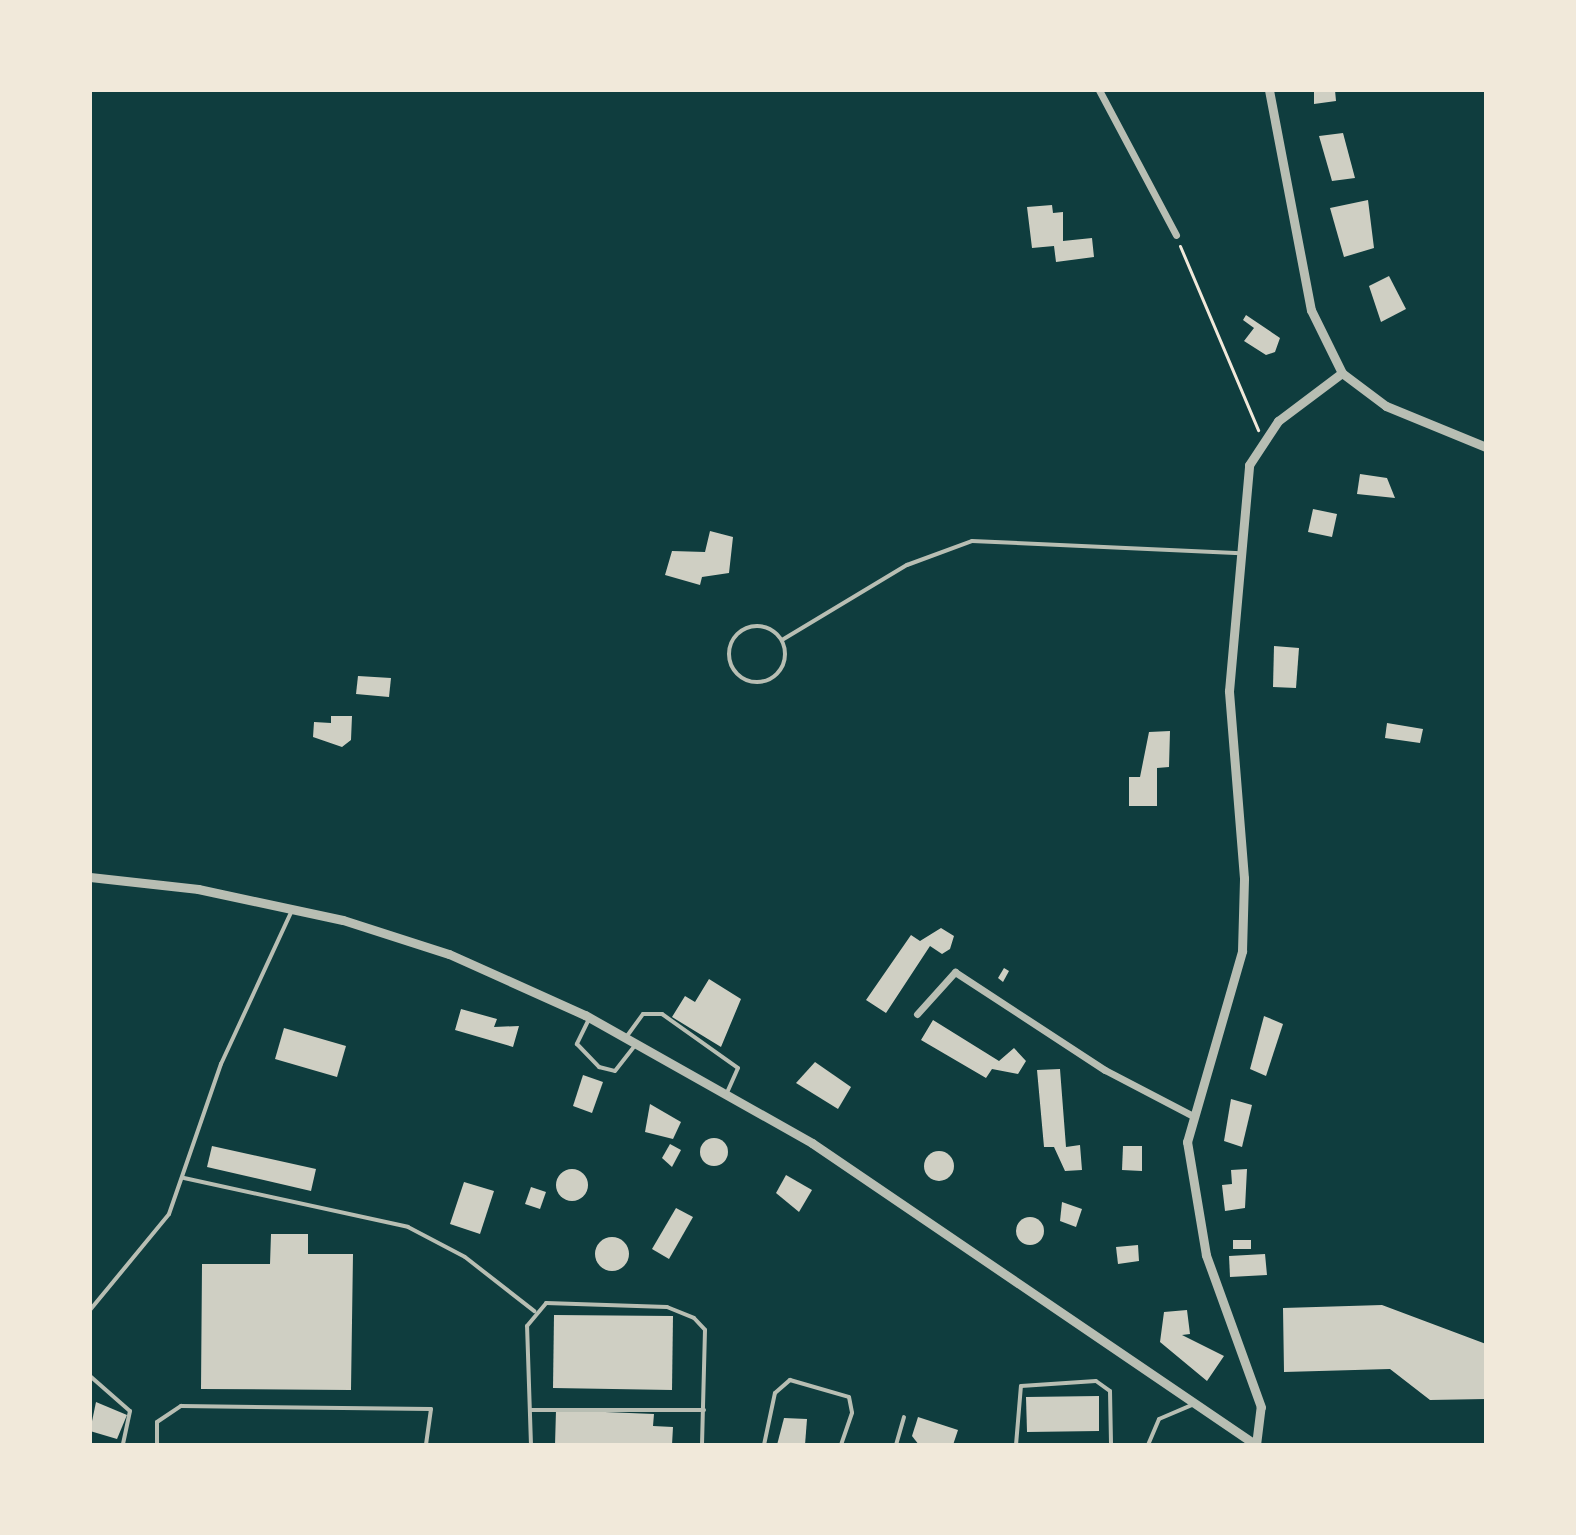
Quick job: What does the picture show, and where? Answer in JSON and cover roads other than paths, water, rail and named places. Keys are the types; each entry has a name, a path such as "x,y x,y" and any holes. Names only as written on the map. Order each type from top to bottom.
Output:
{"street":[{"path":"1099,90 1176,235"},
{"path":"1269,90 1311,310 1342,373 1386,406 1486,447"},
{"path":"90,877 293,908 449,954 590,1017 727,1093 1256,1445 1261,1407 1193,1206 1191,1115 1236,978 1245,914 1229,728 1249,465 1262,441 1342,373"},
{"path":"917,1014 955,972 1105,1070 1191,1115"}],"lane":[{"path":"782,640 907,565 972,541 1241,553"},
{"path":"764,626 782,640 784,662 773,677 746,680 733,668 729,650 745,628 764,626"},
{"path":"90,1310 152,1241 184,1178 221,1064 293,908"},
{"path":"627,1036 643,1014 662,1014 723,1051 738,1068 727,1093"},
{"path":"590,1017 577,1044 599,1067 615,1071 638,1042"},
{"path":"184,1178 408,1227 465,1257 534,1311"},
{"path":"531,1445 531,1410 525,1358 534,1311 546,1303 667,1307 694,1318 705,1330 702,1445"},
{"path":"90,1376 130,1411 123,1445"},
{"path":"764,1445 775,1393 790,1380 849,1397 852,1413 841,1445"},
{"path":"1016,1445 1021,1386 1096,1381 1110,1391 1111,1445"},
{"path":"1148,1445 1159,1419 1195,1405"},
{"path":"157,1445 157,1422 181,1406 431,1409 426,1445"},
{"path":"531,1410 704,1410"},
{"path":"896,1445 904,1417"}]}
